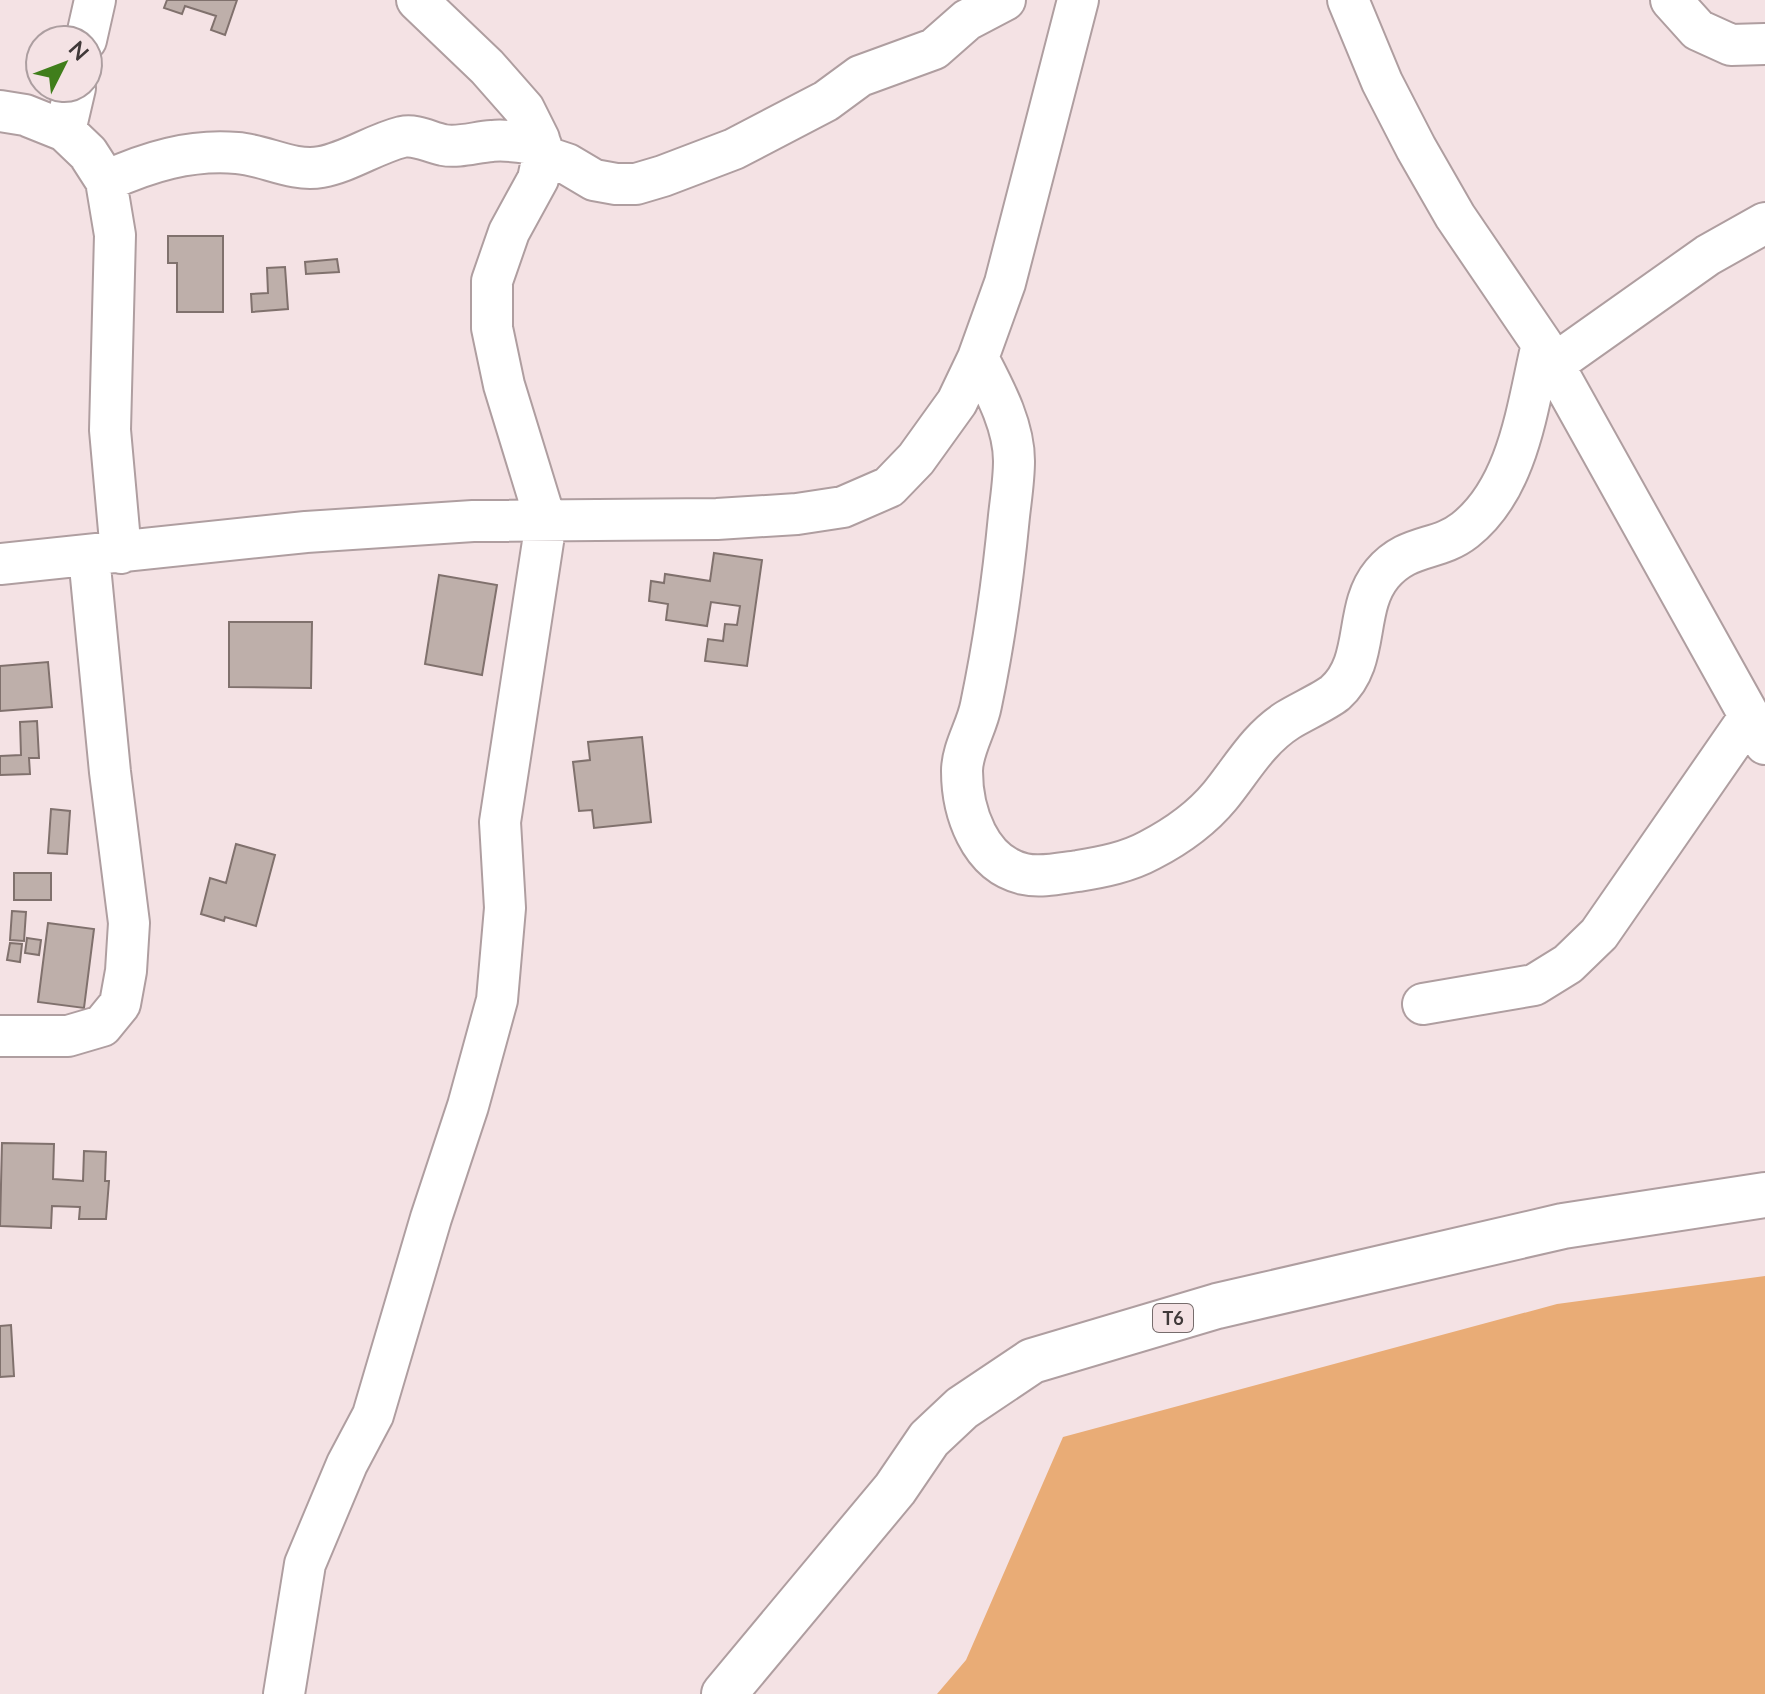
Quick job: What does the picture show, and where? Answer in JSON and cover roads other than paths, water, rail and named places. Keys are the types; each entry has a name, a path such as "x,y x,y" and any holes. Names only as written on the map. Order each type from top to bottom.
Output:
{"highway":[{"name":"T6","path":"724,1694 895,1489 929,1439 962,1408 1032,1361 1217,1306 1563,1226 1765,1195"}],"street":[{"path":"90,24 95,0"},
{"path":"284,1694 305,1564 347,1464 373,1415 431,1218 468,1106 497,1000 505,908 500,822 546,522 504,385 492,328 492,281 509,232 538,179 542,151 524,109 487,67 417,0"},
{"path":"106,181 141,165 169,157 206,154 237,153 301,168 320,167 405,136 445,146 495,140 542,151 594,180 636,184 734,149 826,101 860,76 934,49 967,20 1005,0"},
{"path":"0,564 321,531 473,521 717,519 797,514 843,507 889,487 916,459 957,402 978,358 1005,283 1078,0"},
{"path":"1348,0 1382,82 1416,148 1455,216 1548,354 1758,730 1599,934 1568,964 1534,985 1423,1004"},
{"path":"1671,0 1698,30 1731,45 1765,44"},
{"path":"65,131 71,104"},
{"path":"0,111 25,115 65,131 88,153 106,181 115,235 105,555 110,772 129,923 120,1004 102,1026 68,1036 0,1036"},
{"path":"978,358 1009,430 1014,459 991,655 979,715 962,765 962,790 972,829 987,851 1007,868 1026,875 1105,867 1148,852 1193,824 1220,797 1259,744 1278,726 1335,693 1355,667 1362,619 1380,576 1398,558 1444,542 1465,530 1486,508 1507,475 1548,354 1765,223"}]}
